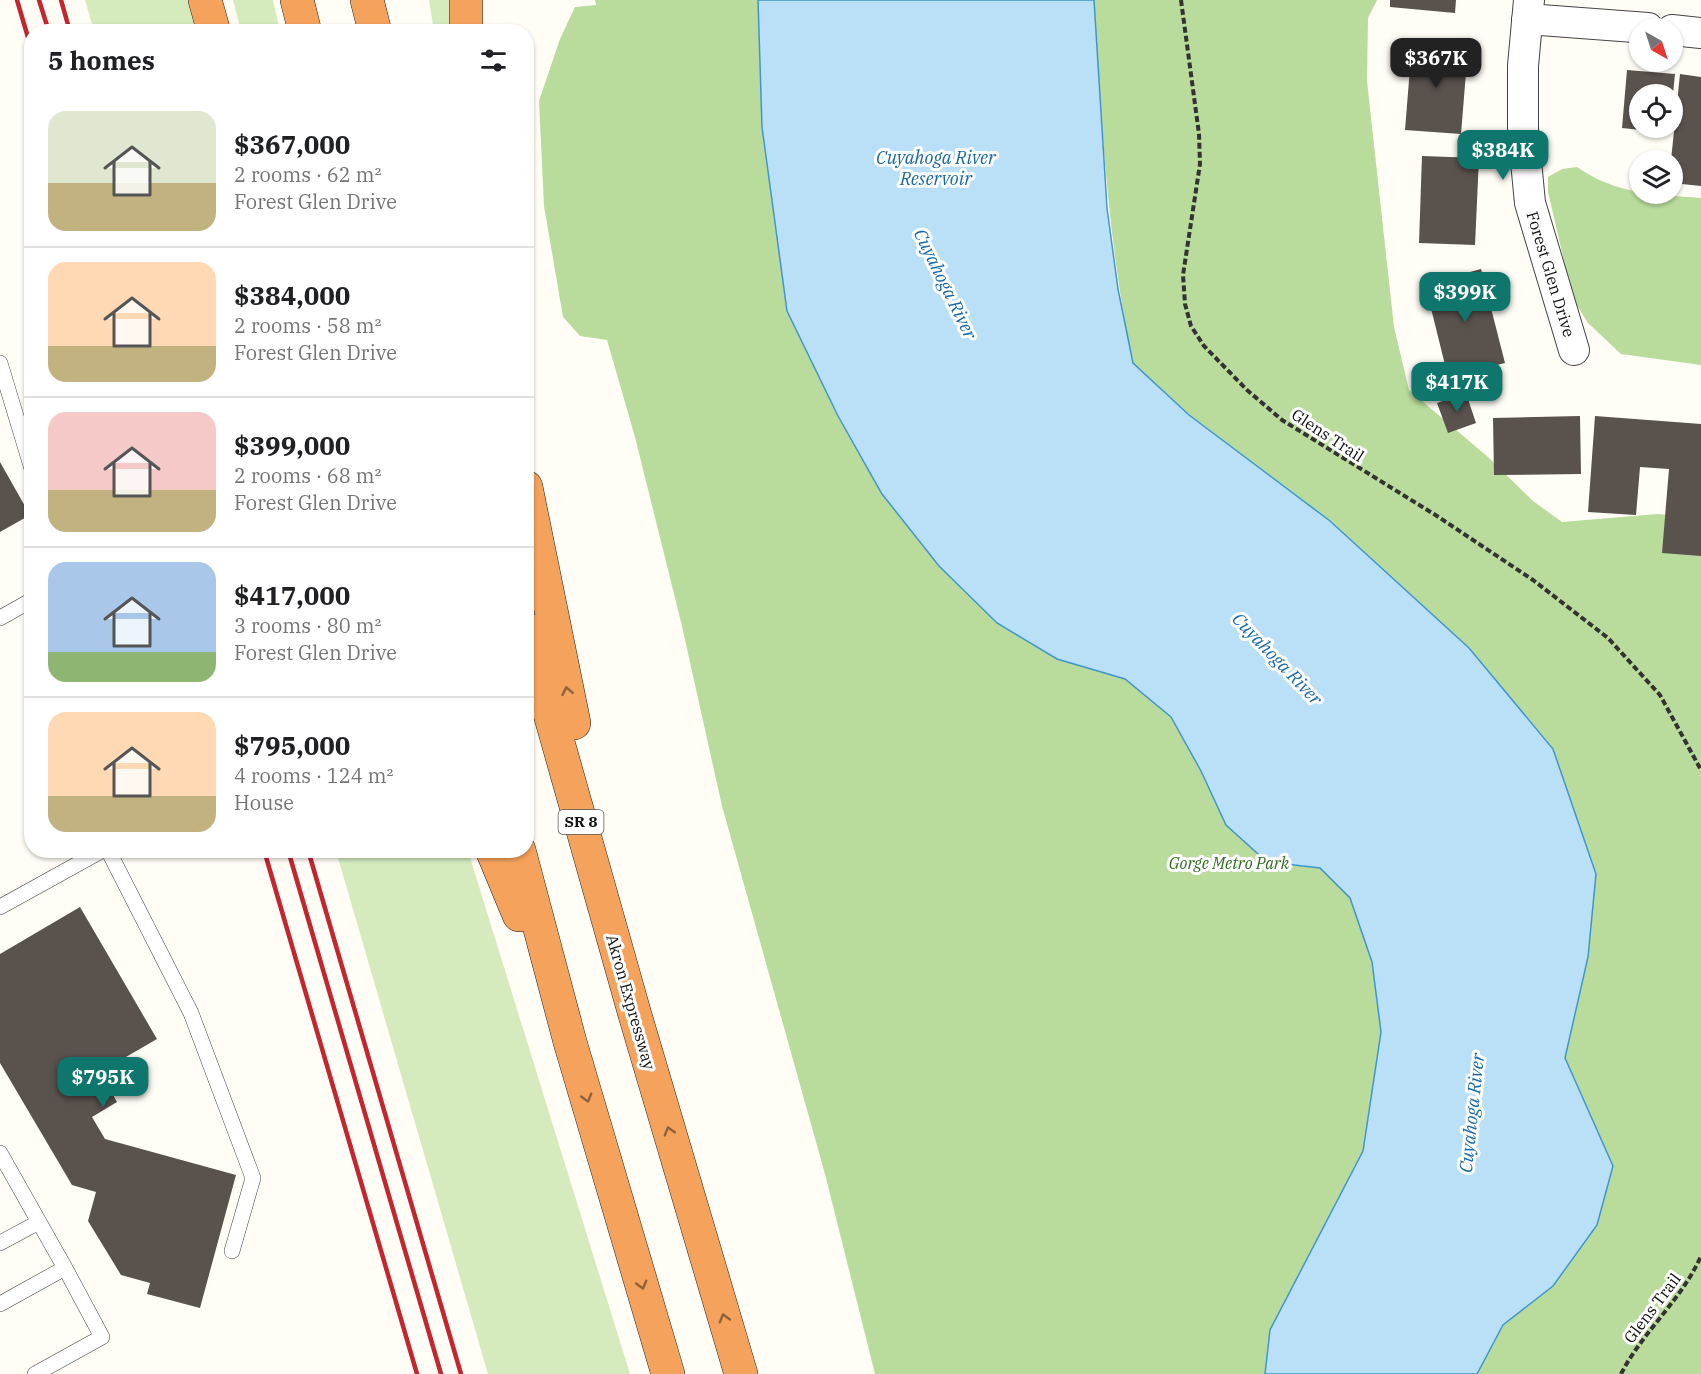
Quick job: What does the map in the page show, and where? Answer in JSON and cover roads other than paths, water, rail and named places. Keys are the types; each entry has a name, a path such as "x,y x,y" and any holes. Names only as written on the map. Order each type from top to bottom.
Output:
{"highway":[{"path":"205,0 212,24"},
{"path":"297,0 303,24"},
{"path":"367,0 373,24"},
{"path":"466,0 466,24"},
{"path":"534,527 634,1015"},
{"name":"Akron Expressway","path":"534,657 634,1015 741,1374"},
{"path":"495,858 570,1042"},
{"path":"521,858 570,1042 668,1374"}],"street":[{"name":"Forest Glen Drive","path":"1574,350 1530,203 1523,130 1523,66 1528,9 1629,25"},
{"path":"1683,31 1701,33"}],"lane":[{"path":"0,363 24,442"},
{"path":"0,618 24,604"},
{"path":"0,908 89,858"},
{"path":"112,858 191,1013 253,1178 232,1251"},
{"path":"0,1153 102,1337 35,1374"},
{"path":"0,1243 39,1222"},
{"path":"0,1304 65,1268"}],"water":[{"name":"Cuyahoga River Reservoir","path":"758,0 1094,0 1107,208 1118,289 1133,363 1189,415 1330,521 1469,648 1553,749 1596,874 1588,957 1565,1058 1613,1166 1597,1225 1553,1286 1503,1325 1477,1374 1265,1374 1270,1330 1363,1151 1381,1032 1372,962 1350,898 1320,868 1267,862 1226,825 1201,771 1171,717 1125,679 1057,659 997,623 939,566 882,494 838,416 787,311 762,127"}],"railway":[{"path":"17,0 24,24"},
{"path":"39,0 46,24"},
{"path":"61,0 68,24"},
{"path":"266,858 417,1374"},
{"path":"290,858 441,1374"},
{"path":"310,858 461,1374"}],"water label":[{"name":"Cuyahoga River","path":"945,284"},
{"name":"Cuyahoga River","path":"1277,659"},
{"name":"Cuyahoga River","path":"1472,1113"}],"park label":[{"name":"Gorge Metro Park","path":"1229,863"}]}
